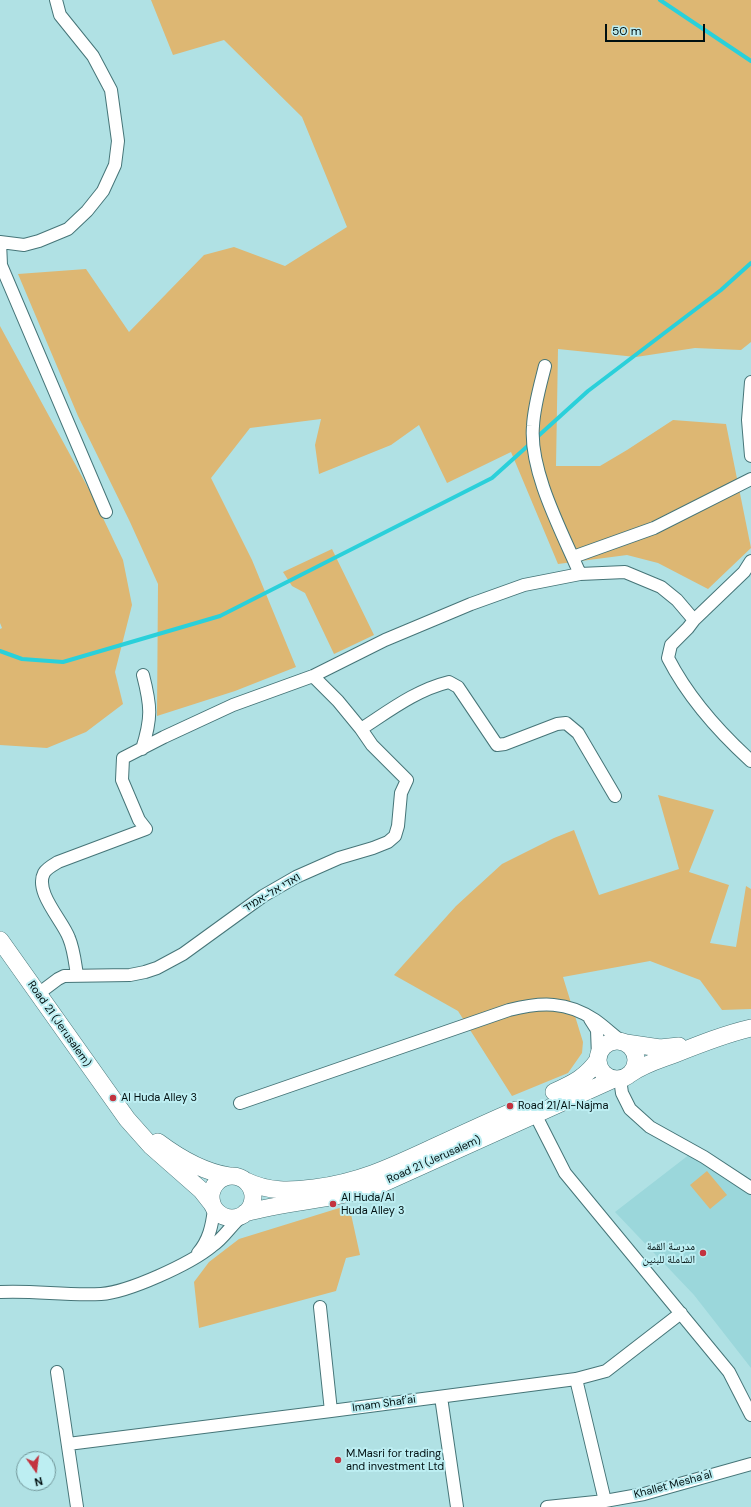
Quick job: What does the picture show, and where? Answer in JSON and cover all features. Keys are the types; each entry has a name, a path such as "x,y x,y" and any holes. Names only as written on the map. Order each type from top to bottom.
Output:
{"main road":[{"name":"Road 21 (Jerusalem)","path":"0,940 119,1108 151,1146 201,1190 213,1206"},
{"name":"Road 21 (Jerusalem)","path":"244,1215 287,1203 348,1194 377,1186 535,1114 621,1077 641,1066 707,1041 751,1028"},
{"path":"617,1041 625,1043 632,1049 636,1064 621,1077 609,1078 602,1072 598,1063 598,1058 602,1048 608,1043 617,1041"},
{"name":"Road 21 (Jerusalem)","path":"625,1043 648,1047 668,1048 707,1041"},
{"name":"Road 21 (Jerusalem)","path":"246,1181 265,1188 284,1191 328,1186 373,1174 574,1083 586,1074 598,1058"},
{"name":"Road 21 (Jerusalem)","path":"119,1108 142,1129 168,1148 208,1171 229,1176"},
{"path":"229,1176 241,1178 246,1181 251,1188 253,1195 249,1210 244,1215 234,1218 227,1218 220,1215 210,1199 213,1188 217,1182 224,1177 229,1176"}],"street":[{"path":"56,0 60,15 93,56 111,90 118,141 115,165 103,191 87,211 68,229 39,241 24,245 0,242 1,265 106,512"},
{"path":"545,366 533,428 535,457 542,483 580,574"},
{"path":"751,382 748,420 751,456"},
{"path":"573,557 654,528 751,479"},
{"path":"751,561 744,572 694,620 671,645 668,658 678,678 708,719 751,761"},
{"path":"77,975 69,938 47,900 42,889 42,880 44,873 49,867 58,862 146,829 136,814 122,780 123,758 233,705 313,676 385,640 470,604 524,586 580,574 625,572 661,587 677,600 694,620"},
{"path":"142,749 147,734 150,713 143,675"},
{"path":"313,676 338,701 361,729 407,699 436,685 449,682 458,687 497,745 505,744 557,724 566,723 578,733 615,796"},
{"name":"ואדי אל-אמיד","path":"38,994 64,976 130,975 157,968 183,954 263,896 296,877 339,858 388,842 395,836 401,793 407,780 372,745 361,729"},
{"path":"240,1103 509,1010 529,1005 547,1004 566,1006 581,1012 594,1020 625,1043"},
{"path":"581,1012 591,1020 597,1030 598,1058"},
{"path":"621,1077 622,1093 630,1109 650,1127 704,1157 751,1188"},
{"path":"535,1114 565,1173 729,1372 751,1415"},
{"path":"184,1263 197,1253 206,1242 212,1225 213,1206"},
{"path":"0,1292 101,1294 114,1292 149,1280 184,1263 213,1246 234,1222 244,1215"},
{"path":"320,1307 331,1411"},
{"name":"Imam Shaf'ai","path":"68,1444 441,1397 576,1378 606,1371 681,1313"},
{"path":"57,1372 76,1507"},
{"path":"576,1378 605,1500"},
{"path":"441,1397 457,1507"},
{"name":"Khallet Mesha'al","path":"547,1507 644,1494 751,1464"}],"shaded area":[{"path":"151,0 751,0 751,342 741,350 695,348 636,357 558,349 556,466 600,466 673,420 726,424 751,548 708,589 658,563 627,555 558,564 511,452 447,483 419,425 391,445 319,474 315,445 321,419 250,428 211,478 252,560 296,667 235,691 157,716 158,584 130,522 78,416 18,274 86,269 129,332 204,255 234,247 285,266 347,227 302,117 224,40 173,55"},
{"path":"0,326 92,495 123,560 132,605 115,672 123,704 86,732 47,748 0,745 0,629 2,628 0,623"},
{"path":"332,549 374,635 334,654 305,593 292,586 283,572"},
{"path":"658,795 714,810 689,872 729,885 710,943 736,947 746,886 751,889 751,1009 722,1010 700,980 650,961 563,977 583,1042 582,1053 568,1073 512,1096 458,1011 394,975 456,906 502,864 554,838 574,830 599,895 679,869"},
{"name":"مدرسة القمة الشاملة للبنين","path":"690,1154 751,1194 751,1368 694,1295 615,1212"},
{"path":"707,1171 727,1195 710,1209 690,1185"},
{"path":"349,1205 360,1255 346,1258 336,1291 199,1328 194,1282 209,1262 239,1239"}],"waterway":[{"path":"660,0 751,61"},
{"path":"536,438 588,391 721,290 751,263"},
{"path":"0,651 22,659 63,662 220,616 492,478 531,443"}],"place":[{"name":"Al Huda Alley 3","path":"113,1098"},
{"name":"Road 21/Al-Najma","path":"510,1106"},
{"name":"Al Huda/Al Huda Alley 3","path":"333,1204"},
{"name":"مدرسة القمة الشاملة للبنين","path":"703,1253"},
{"name":"M.Masri for trading and investment Ltd","path":"338,1460"}]}
